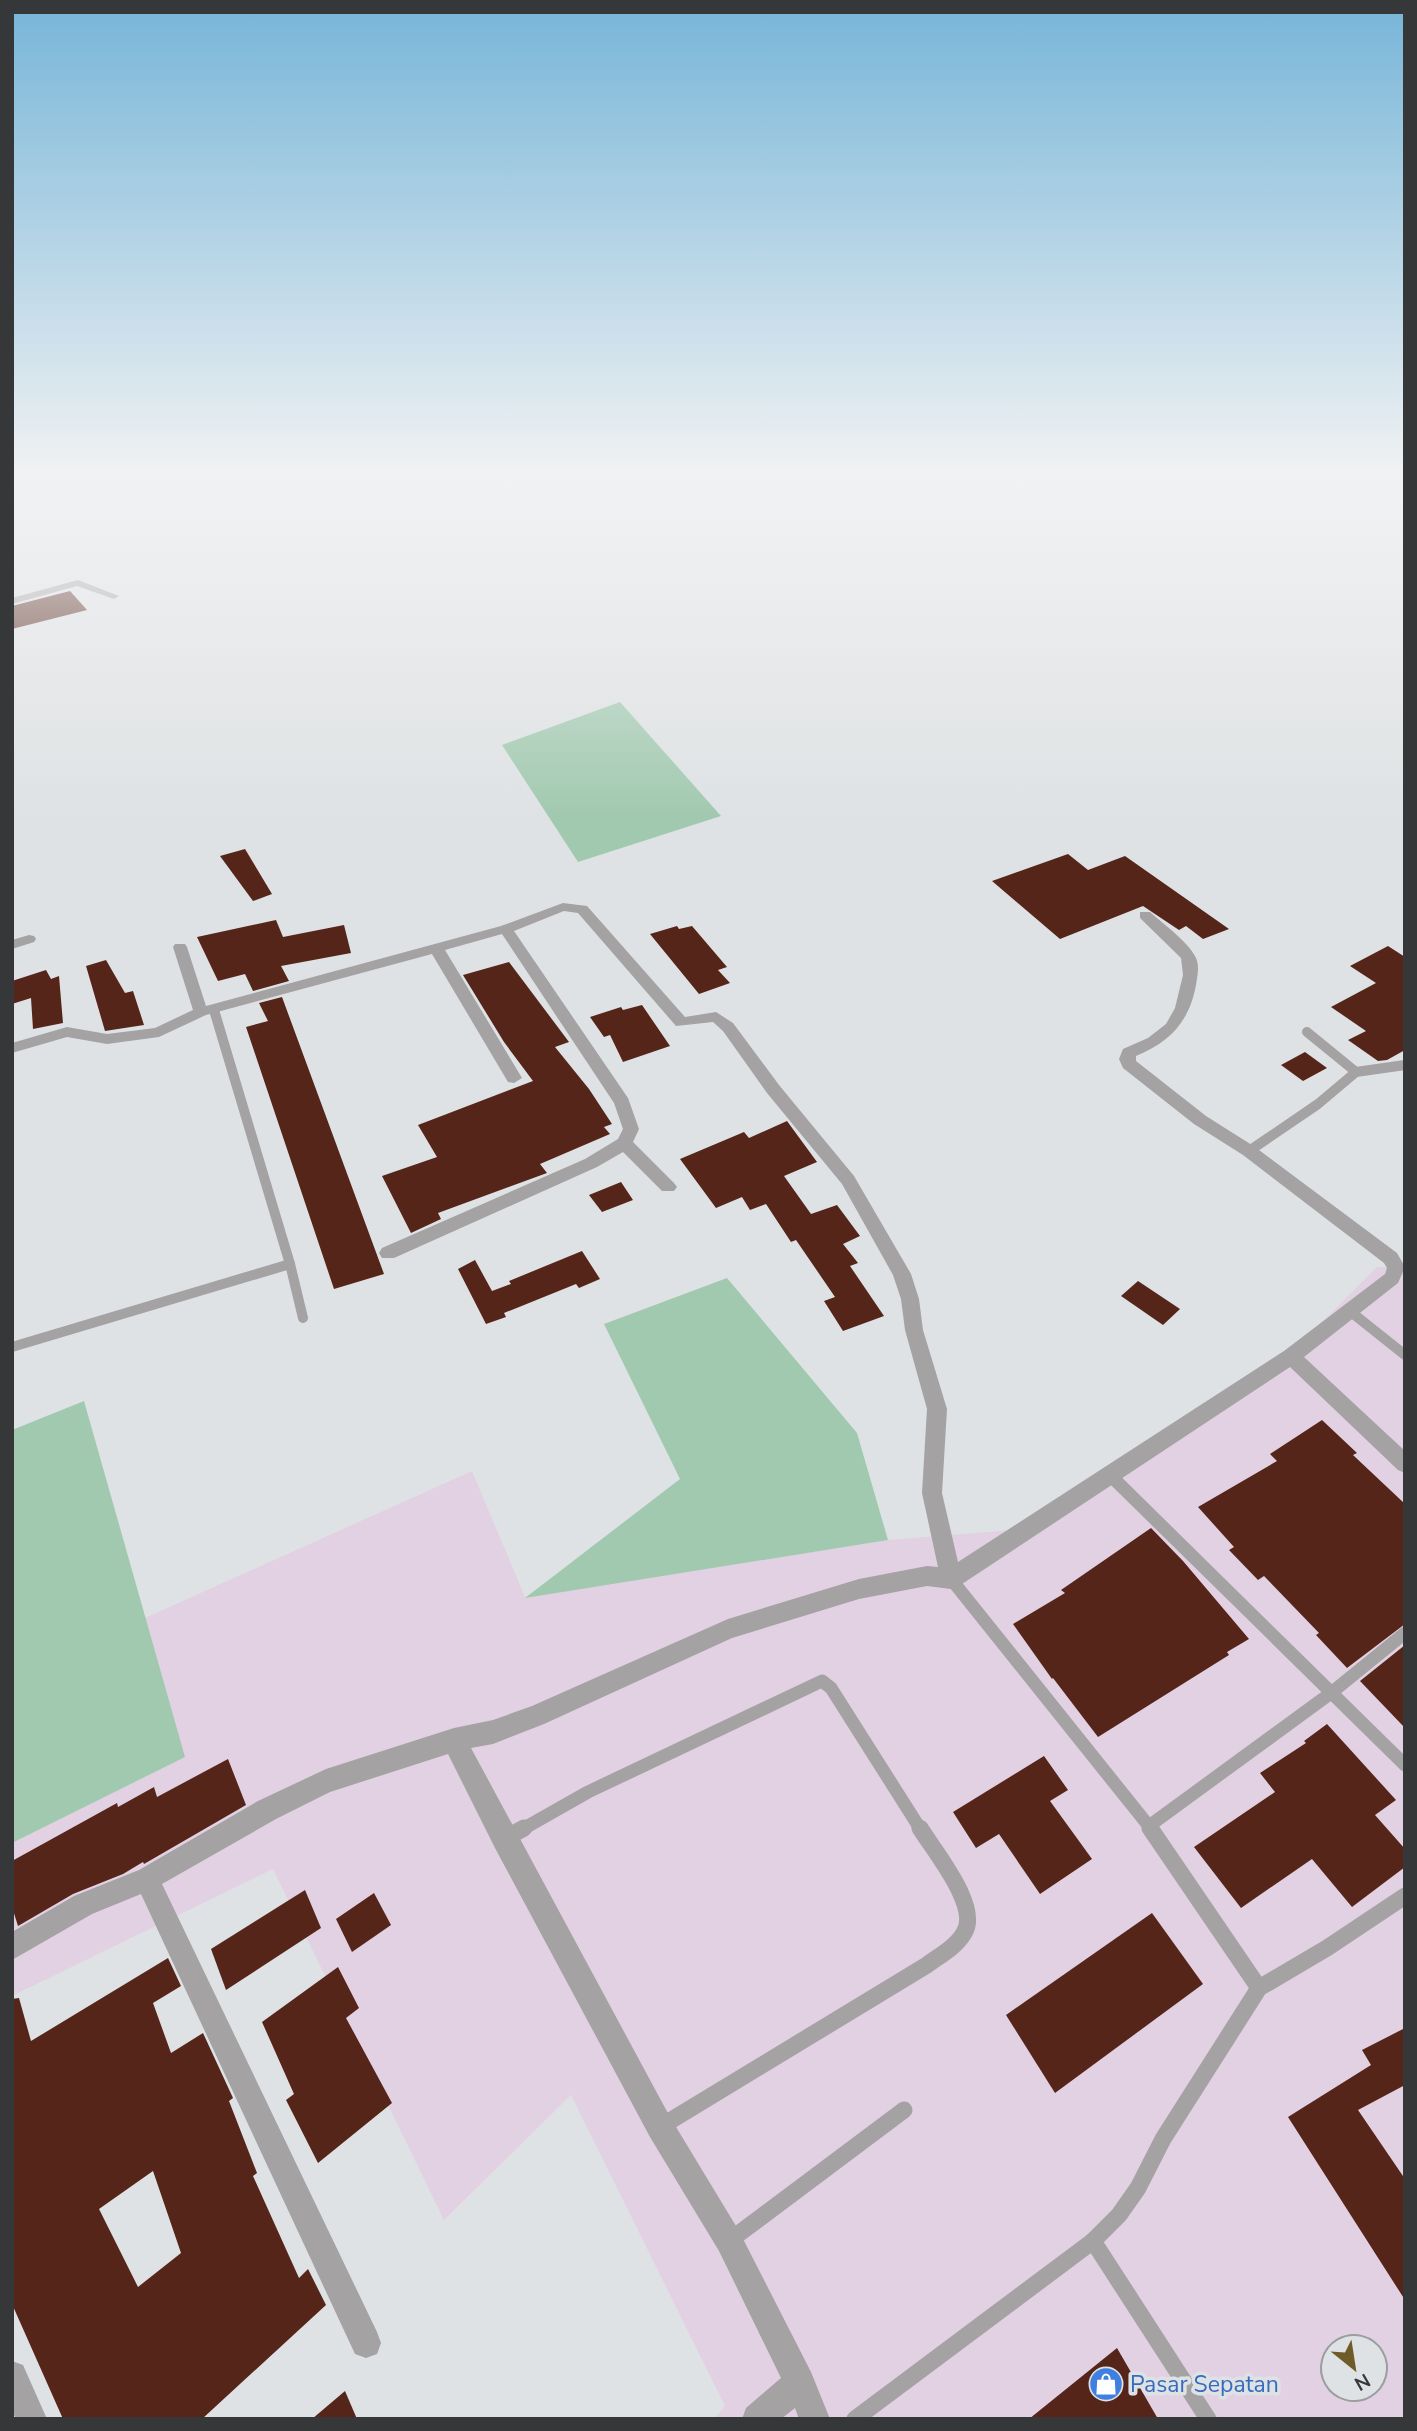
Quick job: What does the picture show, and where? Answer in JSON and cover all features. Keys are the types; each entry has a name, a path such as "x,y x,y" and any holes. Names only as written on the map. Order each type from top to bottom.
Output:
{"street":[{"path":"12,601 43,592"},
{"path":"104,592 114,596"},
{"path":"12,1048 67,1032 107,1039 159,1032 207,1011 506,929 563,907 582,909 681,1022 713,1017 725,1023 773,1089 848,1180 902,1274 910,1299 914,1330 937,1409 932,1493 950,1579"},
{"path":"12,1947 83,1905 147,1879 267,1810 326,1781 454,1740 493,1732 536,1716 728,1629 882,1583 927,1576 950,1579 1291,1356 1352,1312 1392,1278 1396,1268 1393,1260 1249,1151 1200,1120 1137,1072 1127,1059 1129,1054 1149,1045 1178,1023 1187,1000 1191,971 1191,961 1187,955 1145,915"},
{"path":"388,1254 591,1163 624,1143 631,1129 622,1102 506,929"},
{"path":"12,945 29,939"},
{"path":"180,947 207,1011"},
{"path":"437,949 514,1078"},
{"path":"624,1143 668,1187"},
{"path":"1291,1356 1405,1464"},
{"path":"454,1740 504,1839 660,2127 729,2241 800,2383 815,2419"},
{"path":"147,1879 366,2343"},
{"path":"12,2376 32,2419"},
{"path":"757,2419 800,2383"}],"lane":[{"path":"207,1011 290,1264 303,1318"},
{"path":"1307,1032 1356,1072"},
{"path":"1249,1151 1302,1117 1333,1094 1356,1072 1405,1065"},
{"path":"12,1347 290,1264"},
{"path":"1352,1312 1405,1355"},
{"path":"1109,1474 1405,1765"},
{"path":"950,1579 1149,1826 1259,1988"},
{"path":"1149,1826 1331,1693 1405,1633"},
{"path":"504,1839 587,1792 822,1681 831,1688 961,1893 969,1909 970,1925 962,1936 927,1965 660,2127"},
{"path":"855,2419 1093,2241 1119,2215 1138,2188 1163,2139 1259,1988 1405,1896"},
{"path":"729,2241 904,2110"},
{"path":"1093,2241 1208,2419"}],"shaded area":[{"path":"1377,1267 1405,1267 1405,2419 714,2419 725,2406 571,2095 444,2220 273,1869 12,1996 12,1843 184,1757 145,1618 472,1471 525,1597 888,1540 1035,1528 1307,1337"}],"green space":[{"path":"620,702 721,816 578,862 502,745"},
{"path":"727,1278 857,1433 888,1540 525,1598 680,1479 604,1324"},
{"path":"84,1401 185,1757 12,1843 12,1430"}],"building":[{"path":"71,592 87,610 12,629 12,606"},
{"path":"245,849 272,894 253,901 220,856"},
{"path":"1068,854 1088,870 1125,856 1229,929 1203,939 1186,926 1179,930 1143,906 1060,939 992,881"},
{"path":"276,920 283,937 344,925 351,953 281,966 289,981 253,991 245,974 218,981 197,937"},
{"path":"677,926 679,929 692,926 727,967 718,970 730,983 699,994 650,934"},
{"path":"1388,946 1405,957 1405,1050 1387,1060 1378,1061 1348,1040 1366,1031 1331,1007 1376,983 1350,966"},
{"path":"106,960 125,993 133,991 144,1025 105,1031 86,966"},
{"path":"509,962 569,1042 555,1047 589,1089 612,1124 604,1127 610,1134 540,1164 547,1173 438,1213 441,1219 411,1233 382,1176 437,1157 418,1125 533,1081 504,1042 463,975"},
{"path":"46,970 51,979 59,976 63,1023 33,1029 31,998 12,1004 12,981"},
{"path":"282,997 384,1274 334,1289 246,1027 268,1021 259,1003"},
{"path":"642,1005 670,1046 623,1062 610,1035 604,1037 590,1017 621,1007 623,1010"},
{"path":"1305,1052 1327,1068 1303,1081 1281,1065"},
{"path":"787,1121 817,1162 784,1176 811,1214 837,1205 860,1236 843,1244 858,1263 850,1266 884,1316 843,1331 824,1301 835,1297 796,1240 791,1242 766,1204 750,1210 742,1197 716,1208 680,1159 744,1132 749,1138"},
{"path":"621,1182 633,1200 602,1212 589,1195"},
{"path":"582,1251 600,1279 579,1288 576,1284 504,1313 506,1317 486,1324 458,1269 475,1260 492,1291 511,1284 509,1281"},
{"path":"1138,1281 1180,1309 1163,1325 1121,1296"},
{"path":"1322,1420 1357,1453 1353,1455 1405,1504 1405,1624 1347,1668 1316,1635 1319,1633 1264,1576 1258,1580 1229,1550 1234,1547 1198,1507 1277,1461 1270,1454"},
{"path":"1151,1528 1183,1561 1249,1639 1227,1652 1229,1655 1098,1737 1013,1624 1065,1593 1061,1590"},
{"path":"1405,1645 1405,1728 1360,1681"},
{"path":"1327,1724 1396,1800 1375,1815 1405,1849 1405,1867 1352,1907 1312,1859 1241,1908 1194,1847 1275,1792 1260,1773 1306,1743 1304,1741"},
{"path":"1044,1756 1068,1790 1050,1801 1092,1859 1040,1894 999,1834 976,1848 953,1812"},
{"path":"228,1759 246,1805 144,1864 143,1862 123,1874 73,1894 18,1926 12,1907 12,1861 117,1803 118,1807 154,1787 157,1797"},
{"path":"305,1890 321,1928 226,1990 211,1949"},
{"path":"374,1893 391,1925 352,1952 336,1919"},
{"path":"1152,1913 1203,1984 1055,2093 1006,2015"},
{"path":"168,1958 181,1986 153,2003 171,2053 203,2033 233,2098 229,2101 257,2173 253,2176 299,2278 308,2269 326,2305 202,2419 63,2419 12,2304 12,1999 19,1998 31,2041","holes":["153,2171 181,2253 138,2287 99,2209"]},
{"path":"338,1967 359,2008 346,2018 392,2103 318,2163 286,2100 294,2094 262,2022"},
{"path":"1405,2028 1405,2085 1358,2110 1405,2179 1405,2300 1288,2117 1371,2065 1362,2050"},
{"name":"Pasar Sepatan","path":"1117,2348 1158,2419 1029,2419"},
{"path":"345,2391 357,2419 312,2419"}],"place":[{"name":"Pasar Sepatan","path":"1106,2384"}]}
